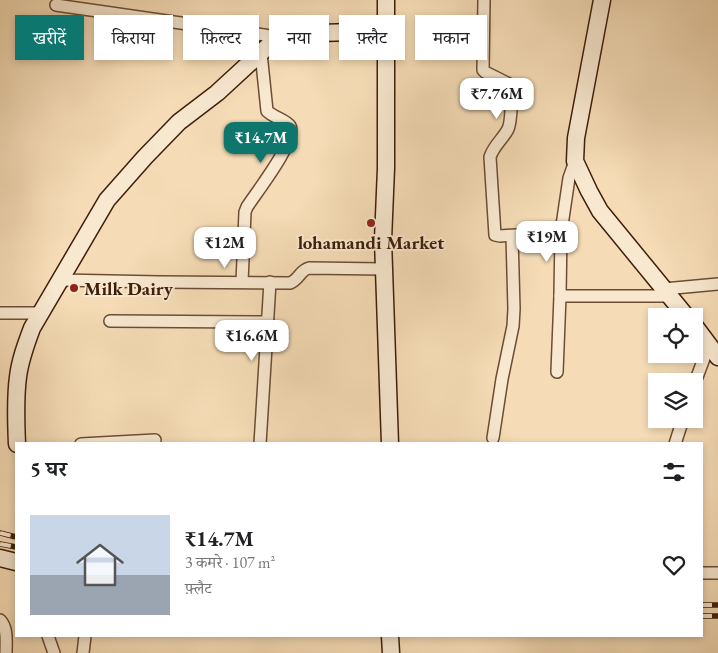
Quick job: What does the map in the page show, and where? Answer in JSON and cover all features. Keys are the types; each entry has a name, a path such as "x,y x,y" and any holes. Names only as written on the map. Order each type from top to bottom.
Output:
{"street":[{"path":"386,0 386,15"},
{"path":"484,0 483,70 509,84 512,88 510,125 490,157 495,235 512,236 561,232"},
{"path":"557,372 561,232 569,178 575,161 576,138 602,0"},
{"path":"56,5 269,36"},
{"path":"16,442 18,376 32,328 107,200 145,157 180,122 217,93 269,45"},
{"path":"242,282 245,212 278,163 291,134 288,123 267,111 261,53"},
{"path":"386,60 386,168 383,213 383,269 390,442"},
{"path":"575,161 600,211 679,308"},
{"path":"493,438 502,379 513,326 512,236"},
{"path":"61,280 292,282 295,281 303,270 309,268 383,269"},
{"path":"260,442 270,282"},
{"path":"560,296 666,292 718,284"},
{"path":"0,313 40,314"},
{"path":"110,321 268,322"},
{"path":"701,373 713,351 703,337"},
{"path":"676,442 679,428"},
{"path":"118,442 155,440"},
{"path":"0,558 15,562"},
{"path":"703,573 718,573"},
{"path":"0,620 5,628 6,653"},
{"path":"48,637 54,653"},
{"path":"83,653 85,637"},
{"path":"390,637 392,653"}],"railway":[{"path":"0,533 15,537"},
{"path":"0,544 15,547"},
{"path":"703,605 718,605"},
{"path":"703,616 718,616"}],"place":[{"name":"lohamandi Market","path":"371,223"},
{"name":"Milk Dairy","path":"74,288"}]}
